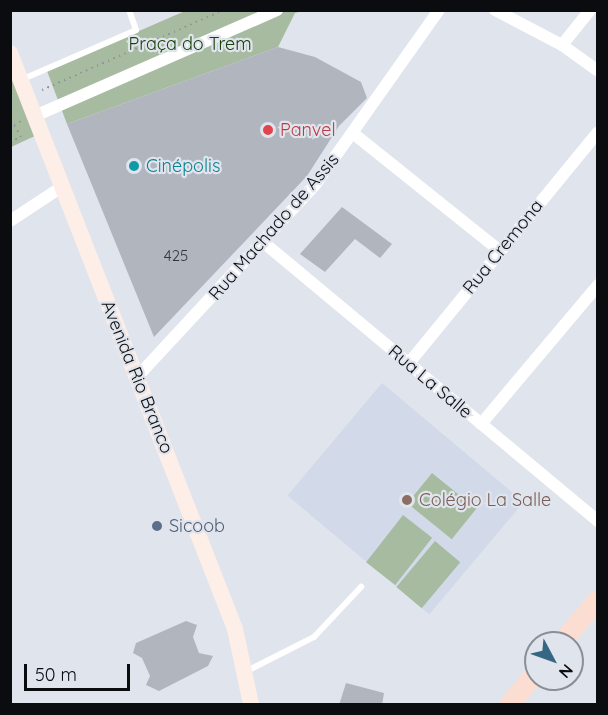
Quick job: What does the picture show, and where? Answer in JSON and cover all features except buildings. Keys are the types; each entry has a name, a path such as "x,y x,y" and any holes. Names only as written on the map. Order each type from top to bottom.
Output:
{"main road":[{"name":"Avenida Rio Branco","path":"10,53 37,115 235,629 251,705"},
{"path":"571,631 597,600"},
{"path":"510,705 524,688"}],"street":[{"path":"37,115 277,10"},
{"name":"Rua Machado de Assis","path":"138,376 263,242 354,134 439,10"},
{"path":"495,10 562,45 597,71"},
{"path":"562,45 590,10"},
{"name":"Rua Cremona","path":"409,363 597,132"},
{"path":"354,134 500,251"},
{"path":"10,221 63,186"},
{"name":"Rua La Salle","path":"263,242 597,521"},
{"path":"481,424 597,285"}],"lane":[{"path":"22,79 136,30 129,10"},
{"path":"244,673 314,637 361,587"}],"path":[{"path":"29,95 223,10"},
{"path":"10,142 21,137 14,125 37,115"}],"shaded area":[{"name":"Colégio La Salle","path":"382,383 524,502 429,615 288,496"}],"green space":[{"name":"Praça do Trem","path":"185,11 303,11 295,13 278,47 67,124 47,71"},
{"path":"13,76 37,135 11,147 10,77"},
{"path":"432,473 476,509 452,539 407,503"},
{"path":"403,515 432,538 395,585 366,562"},
{"path":"435,541 460,562 422,608 396,587"}],"place":[{"name":"Panvel","path":"268,130"},
{"name":"Cinépolis","path":"134,166"},
{"name":"Colégio La Salle","path":"407,500"},
{"name":"Sicoob","path":"157,526"}]}
